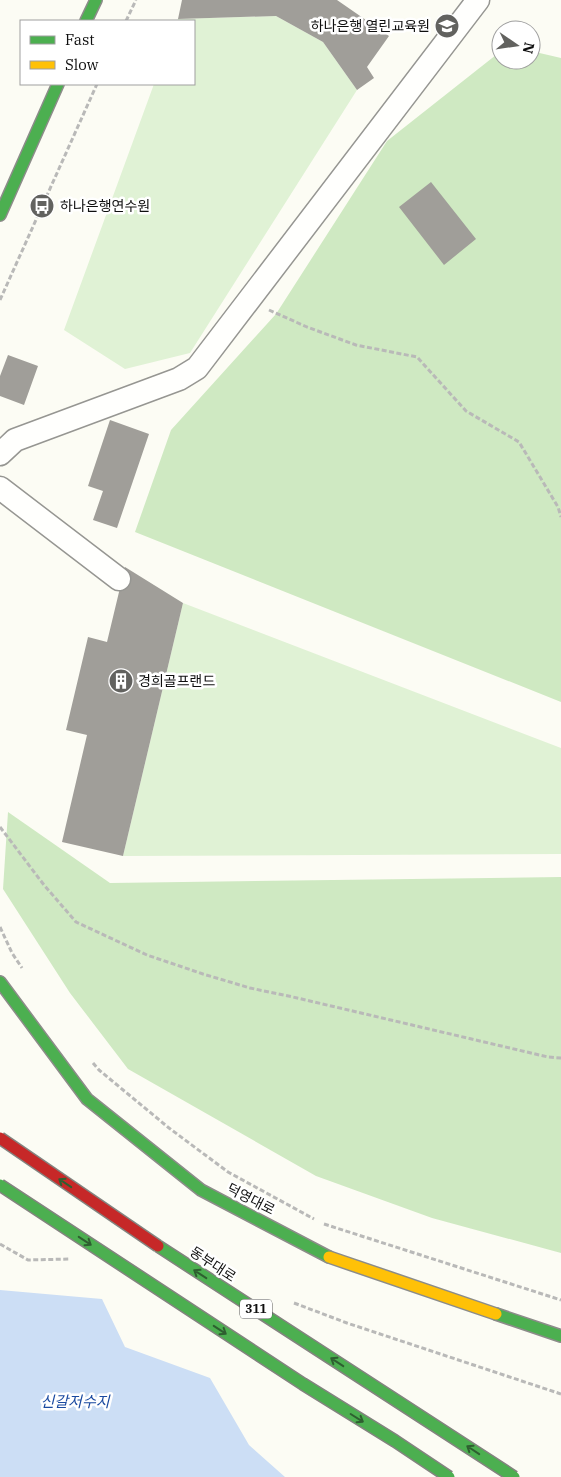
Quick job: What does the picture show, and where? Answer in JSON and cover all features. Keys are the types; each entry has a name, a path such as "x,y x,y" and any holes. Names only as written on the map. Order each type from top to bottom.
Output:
{"main road":[{"path":"86,20 96,0"},
{"path":"0,215 58,85"},
{"name":"덕영대로","path":"0,982 87,1099 201,1190 336,1260 561,1336"},
{"name":"동부대로","path":"0,1138 164,1250 514,1477"},
{"name":"311","path":"0,1185 303,1384 449,1477"}],"street":[{"path":"0,454 15,440 179,379 196,368 478,0"},
{"path":"0,488 119,579"}],"path":[{"path":"126,20 136,0"},
{"path":"0,300 98,85"},
{"path":"248,301 356,346 417,357 466,411 519,442 558,508 561,517"},
{"path":"0,827 44,885 76,922 147,955 250,988 293,996 548,1057 561,1058"},
{"path":"0,927 12,953 27,975"},
{"path":"87,1055 99,1070 228,1172 324,1224 561,1300"}],"green space":[{"path":"276,16 323,42 357,90 190,353 125,369 64,330 154,85 195,85 195,20 178,19"},
{"path":"541,53 561,58 561,702 135,532 171,430 276,314 387,141 491,59 491,70 541,70"},
{"name":"경희골프랜드","path":"183,603 561,748 561,854 123,856"},
{"path":"8,812 110,883 561,877 561,1253 432,1218 316,1176 128,1069 70,993 3,889"}],"water":[{"name":"신갈저수지","path":"0,1290 102,1299 125,1347 210,1378 249,1445 285,1477 0,1477"}],"building":[{"path":"182,0 337,0 389,36 367,67 374,78 357,90 323,42 276,16 178,19"},
{"path":"431,182 476,239 444,265 399,207"},
{"path":"8,355 38,366 24,405 0,396 0,376"},
{"path":"110,420 149,434 117,528 93,520 103,491 88,486"},
{"name":"경희골프랜드","path":"125,567 183,603 123,856 62,842 87,735 66,730 88,637 107,642"}],"traffic: fast":[{"path":"86,20 96,0"},
{"path":"0,215 58,85"},
{"path":"0,982 87,1099 201,1190 329,1257"},
{"path":"0,1185 303,1384 449,1477"},
{"path":"158,1246 514,1477"},
{"path":"496,1314 561,1336"}],"traffic: slow":[{"path":"329,1257 496,1314"}],"traffic: jam":[{"path":"0,1138 158,1246"}],"place":[{"name":"하나은행 열린교육원","path":"447,26"},
{"name":"하나은행연수원","path":"42,206"},
{"name":"경희골프랜드","path":"121,681"}]}
